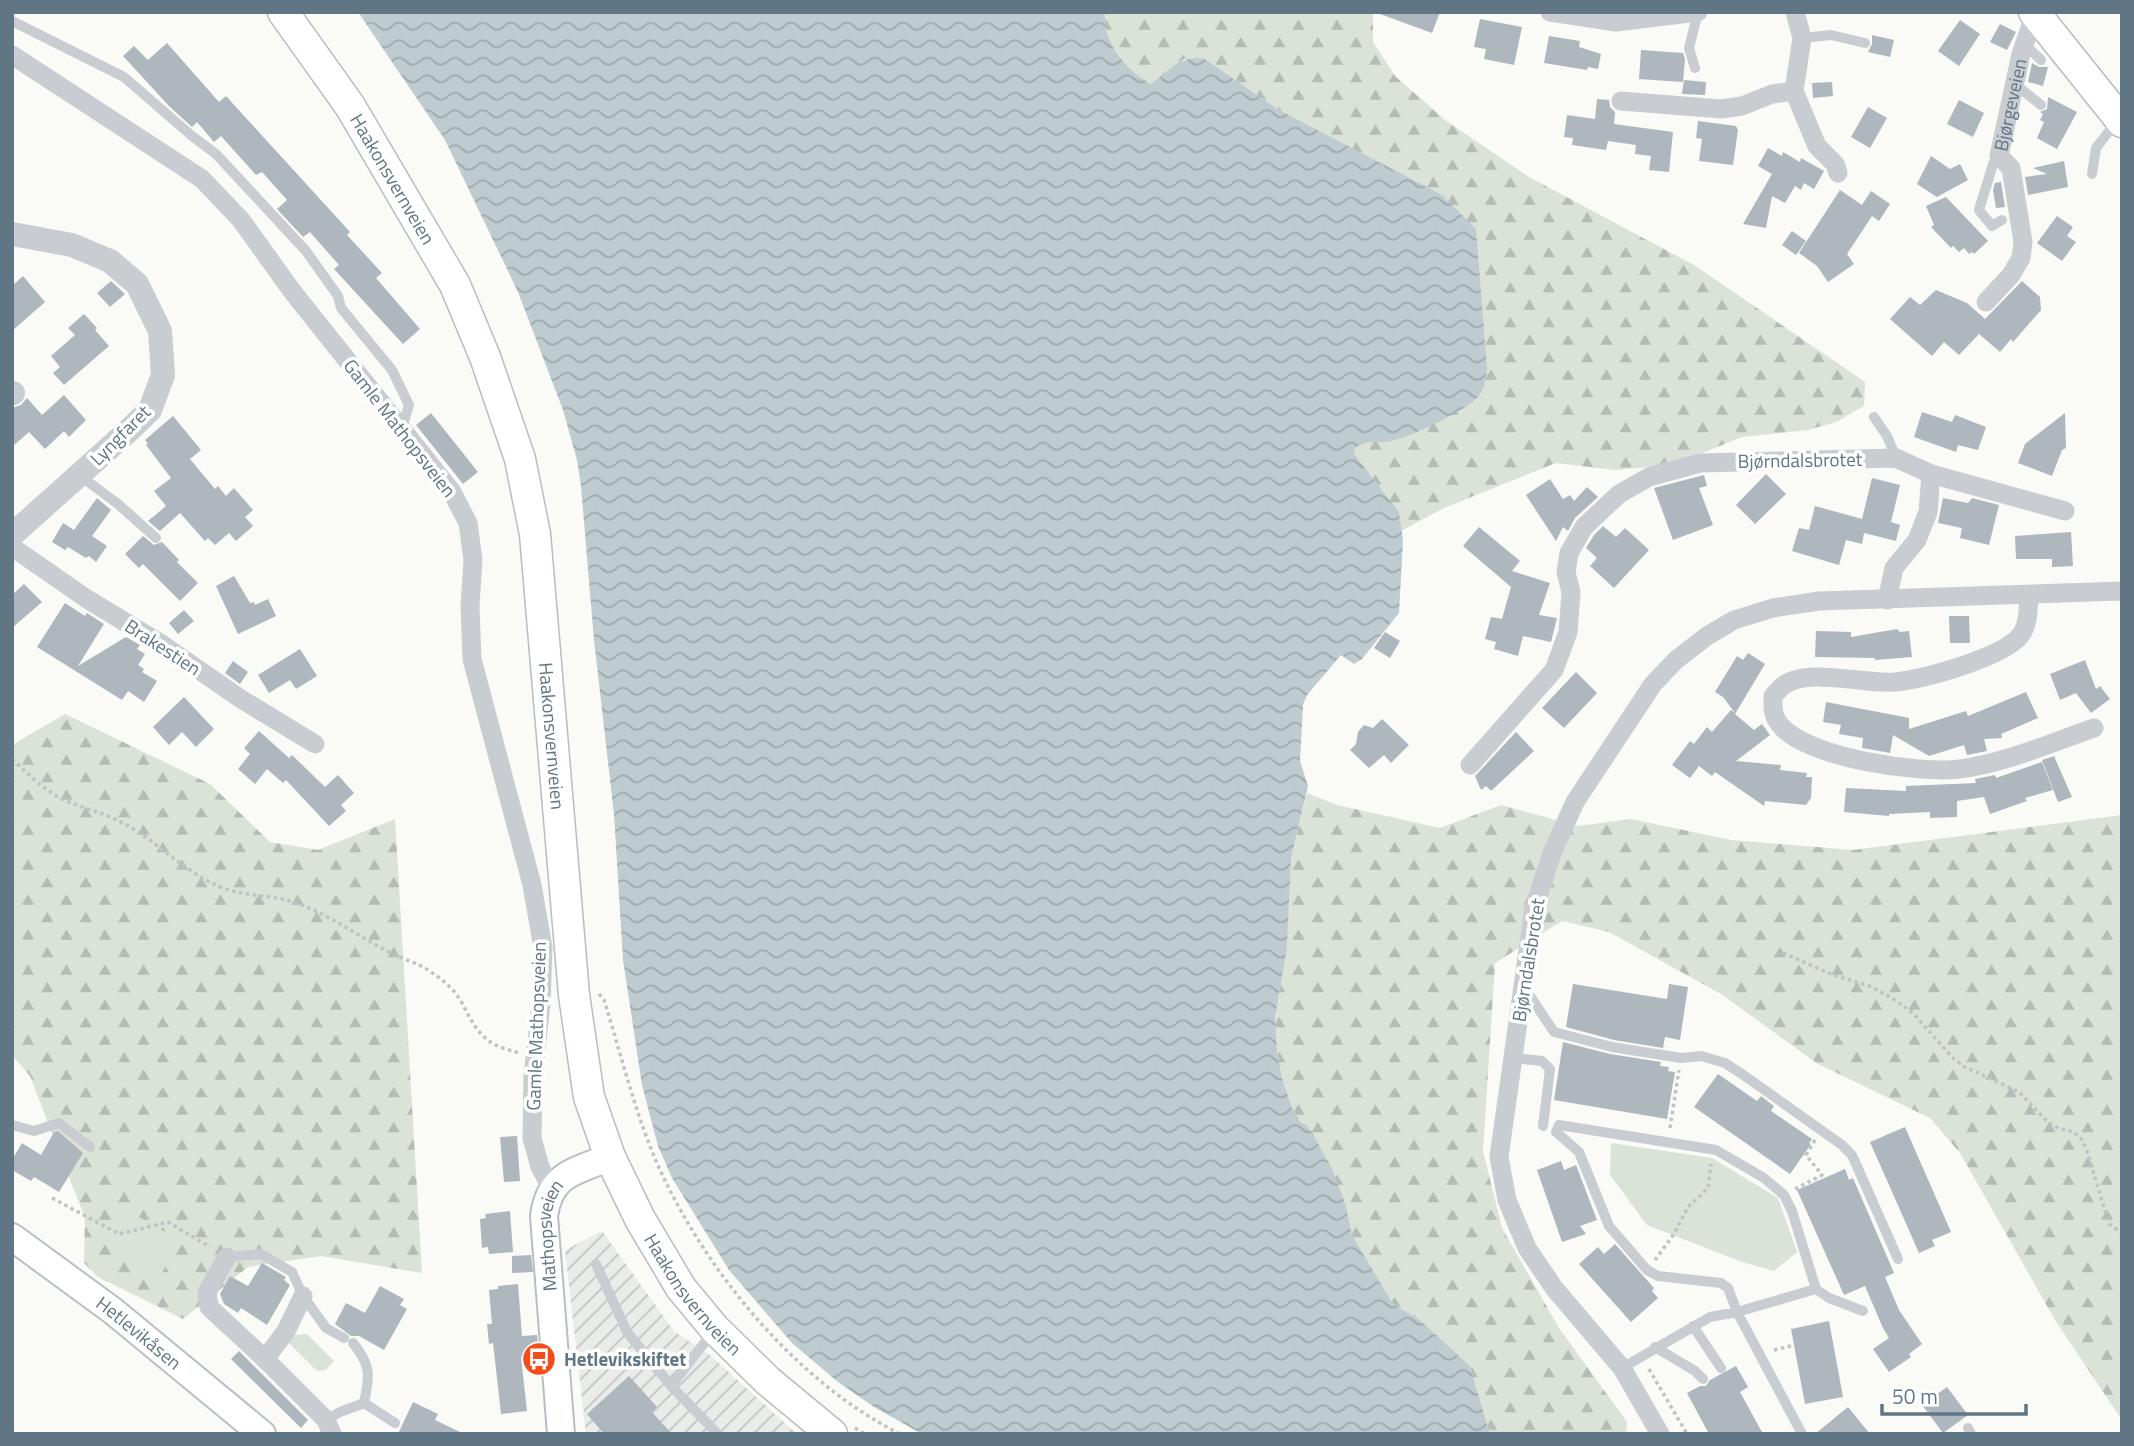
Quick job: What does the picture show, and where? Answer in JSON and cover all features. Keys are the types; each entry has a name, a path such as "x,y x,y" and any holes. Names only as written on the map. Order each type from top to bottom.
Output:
{"main road":[{"name":"Haakonsvernveien","path":"284,12 350,106 455,285 485,357 520,459 536,547 574,995 589,1097 610,1157 640,1219 681,1288 715,1329 768,1381 832,1434"},
{"name":"Bjørgeveien","path":"2036,15 2120,120"},
{"name":"Mathopsveien","path":"561,1434 544,1216 547,1196 563,1177 610,1157"},
{"name":"Hetlevikåsen","path":"12,1237 113,1311 262,1434"}],"street":[{"path":"1550,12 1616,22 1698,12"},
{"path":"1795,12 1802,38 1794,91 1817,146 1835,164 1838,173"},
{"name":"Bjørgeveien","path":"1986,302 2011,275 2021,258 2023,242 2011,168 1999,156 2025,45 2036,15"},
{"name":"Gamle Mathopsveien","path":"12,55 202,179 241,220 292,291 452,492 468,523 473,560 470,606 472,659 532,885 543,948 532,1138 540,1167 552,1189"},
{"path":"1620,101 1721,109 1742,106 1772,94 1794,91"},
{"name":"Lyngfaret","path":"12,234 72,245 110,261 138,284 160,331 163,375 150,410 12,535"},
{"name":"Bjørndalsbrotet","path":"1470,765 1554,670 1568,632 1571,592 1566,572 1569,553 1584,527 1619,494 1649,477 1700,463 1896,458 1931,474 2065,511"},
{"path":"1887,600 1895,568 1917,540 1928,512 1931,474"},
{"name":"Brakestien","path":"12,547 87,599 315,744"},
{"name":"Bjørndalsbrotet","path":"1660,1434 1622,1368 1554,1288 1527,1248 1507,1200 1499,1157 1534,908 1552,853 1569,815 1653,684 1676,660 1707,636 1734,620 1773,608 1819,601 2122,592"},
{"path":"2029,594 2027,619 2020,635 2001,650 1954,668 1895,682 1808,677 1786,683 1773,696 1772,713 1782,727 1805,743 1863,762 1912,768 1958,769 2002,759 2094,728"},
{"path":"227,1257 207,1292 209,1307 265,1359 329,1427"},
{"path":"265,1359 286,1332 303,1296"}],"lane":[{"path":"1695,68 1689,48 1698,12"},
{"path":"12,21 124,77 216,154 306,251 338,296 341,308 391,370 409,405 402,428"},
{"path":"1802,38 1831,35 1865,44"},
{"path":"2025,45 2041,60"},
{"path":"2016,85 2040,104"},
{"path":"2092,174 2096,148 2120,120"},
{"path":"1999,156 1990,174 1979,210 1992,226 2002,220"},
{"path":"1874,417 1887,436 1896,458"},
{"name":"Lyngfaret","path":"78,475 118,504 156,538"},
{"path":"1521,993 1530,996 1554,1032 1612,1046 1681,1058 1701,1056 1725,1063 1821,1130 1852,1155 1898,1259"},
{"path":"1513,1058 1542,1061 1550,1069 1543,1126"},
{"path":"12,1125 34,1131 59,1122 90,1147"},
{"path":"1802,1434 1737,1312 1728,1289 1721,1283 1658,1276 1647,1270 1609,1226 1578,1152 1556,1132 1559,1125 1716,1150 1764,1178 1784,1195 1792,1211 1816,1289 1829,1298 1863,1311"},
{"path":"227,1257 261,1254 292,1272 303,1296 326,1328 349,1340 365,1358 368,1366 368,1386 364,1403"},
{"path":"596,1264 627,1332 671,1386 718,1434"},
{"path":"1622,1368 1710,1317 1816,1289"},
{"path":"1693,1326 1721,1368"},
{"path":"671,1386 715,1329"},
{"path":"1655,1347 1695,1371 1703,1379"},
{"path":"364,1403 395,1423"},
{"path":"329,1427 340,1412 364,1403"}],"path":[{"path":"12,759 37,783 62,799 120,821 153,841 182,866 219,886 303,905 341,923 388,952 426,969 449,985 476,1029 491,1042 535,1060"},
{"path":"1783,953 1831,974 1869,986 1892,998 1913,1013 1963,1066 2019,1092 2049,1123 2074,1132 2087,1151 2109,1224 2122,1233"},
{"path":"597,993 604,1000 660,1170 686,1223 728,1283 785,1349 822,1381 900,1434"},
{"path":"1668,1141 1681,1058"},
{"path":"1784,1195 1822,1175 1806,1155 1821,1130"},
{"path":"1647,1270 1674,1234 1688,1207 1708,1188 1712,1158 1716,1150"},
{"path":"52,1198 119,1234 168,1222 227,1257"},
{"path":"1640,1356 1686,1434"}],"shaded area":[{"path":"602,1231 674,1331 711,1356 797,1434 586,1434 565,1250"}],"green space":[{"path":"1105,12 1373,12 1373,42 1395,76 1445,120 1529,177 1694,265 1865,382 1864,406 1836,422 1808,430 1742,437 1673,465 1615,470 1556,463 1444,508 1401,531 1399,512 1355,455 1354,448 1368,441 1393,441 1459,410 1478,397 1485,383 1279,110 1205,59 1184,59 1151,84 1124,63 1118,54 1108,34"},
{"path":"65,714 210,784 270,842 318,850 395,819 422,1273 321,1256 248,1267 183,1319 98,1277 84,1263 85,1218 30,1076 12,1055 12,745"},
{"path":"1307,793 1337,805 1440,828 1501,805 1578,826 1631,819 1731,840 1853,850 2122,815 2122,1420 2055,1320 1960,1153 1930,1118 1818,1064 1721,994 1609,932 1562,921 1495,963 1483,1151 1502,1228 1559,1328 1627,1422 1626,1434 1490,1434 1470,1366 1420,1320 1393,1304 1352,1235 1346,1206 1292,1108 1282,1078 1275,1018 1287,948 1291,859"},
{"path":"1611,1143 1712,1158 1778,1198 1797,1252 1774,1271 1742,1262 1647,1225 1610,1175"},
{"path":"132,1213 181,1241 160,1276 112,1247"},
{"path":"307,1334 334,1361 326,1370 317,1371 287,1341 293,1335"}],"water":[{"path":"358,12 1105,12 1108,34 1118,54 1124,63 1151,84 1182,61 1205,59 1279,110 1442,195 1476,229 1487,368 1482,391 1461,410 1426,428 1395,440 1365,443 1354,449 1355,455 1399,512 1403,540 1399,613 1362,659 1354,664 1341,655 1307,695 1303,705 1300,761 1308,786 1291,859 1287,948 1275,1018 1282,1078 1292,1108 1301,1123 1312,1132 1333,1171 1346,1206 1352,1235 1393,1304 1420,1320 1470,1366 1490,1434 922,1434 874,1407 838,1382 792,1343 729,1270 672,1178 658,1146 642,1085 623,960 614,814 594,640 581,486 563,410 518,292 445,140"}],"building":[{"path":"1380,12 1440,12 1432,33"},
{"path":"1480,19 1522,27 1514,65 1484,59 1486,49 1474,47"},
{"path":"1960,20 1980,34 1959,66 1938,51"},
{"path":"2000,24 2016,32 2007,50 1990,42"},
{"path":"1872,35 1894,40 1890,57 1868,52"},
{"path":"1549,36 1580,41 1579,47 1601,54 1598,69 1588,67 1587,70 1544,63"},
{"path":"167,43 219,102 226,96 350,232 347,235 382,273 376,278 420,329 403,344 334,269 339,265 310,232 303,237 277,209 287,200 262,172 256,175 221,136 214,142 197,122 192,127 123,56 134,46 148,60"},
{"path":"1641,50 1683,53 1683,82 1639,79"},
{"path":"2032,63 2039,67 2048,67 2043,86 2028,82"},
{"path":"1684,80 1706,82 1705,95 1682,94"},
{"path":"1832,82 1833,96 1813,98 1812,83"},
{"path":"2048,97 2077,112 2057,149 2037,138 2044,122 2040,120 2043,114 2040,112 2047,109"},
{"path":"1597,99 1609,100 1610,107 1615,112 1614,124 1673,132 1669,172 1649,170 1651,156 1635,154 1636,145 1608,141 1606,150 1572,145 1573,138 1564,137 1567,115 1595,119"},
{"path":"1959,100 1984,113 1973,137 1947,124"},
{"path":"1868,107 1887,118 1870,148 1851,137"},
{"path":"1698,121 1736,126 1738,130 1733,165 1699,161 1702,139 1696,138"},
{"path":"1768,148 1782,156 1783,152 1800,162 1801,158 1824,171 1814,189 1804,183 1801,190 1795,186 1785,203 1772,196 1766,228 1743,224 1772,174 1758,166"},
{"path":"1931,156 1950,169 1960,164 1968,180 1937,197 1917,184"},
{"path":"2064,161 2068,187 2028,195 2025,177 2047,174 2033,168"},
{"path":"2001,182 2005,207 1996,208 1993,190 1995,183"},
{"path":"1840,190 1862,205 1871,191 1890,204 1879,221 1872,216 1847,254 1854,264 1828,282 1817,266 1799,253"},
{"path":"1946,197 1988,241 1974,254 1969,254 1964,248 1959,252 1953,246 1951,248 1931,227 1934,225 1926,206"},
{"path":"2057,216 2073,227 2067,236 2076,242 2062,261 2037,243"},
{"path":"1792,231 1806,241 1796,255 1782,245"},
{"path":"23,276 45,302 12,331 12,286"},
{"path":"111,281 125,294 110,307 97,293"},
{"path":"2022,281 2040,297 2041,310 2013,342 2011,339 2000,352 1979,334 1959,355 1944,342 1932,356 1890,319 1910,297 1920,305 1936,290 1967,303 1985,319"},
{"path":"84,314 109,346 64,385 53,373 60,367 51,356 75,335 68,328"},
{"path":"64,395 86,420 69,437 64,431 45,449 29,432 12,447 12,408 21,405 27,398 42,415"},
{"path":"1922,412 1952,422 1955,415 1986,427 1978,450 1958,445 1956,452 1914,437"},
{"path":"431,413 478,472 463,484 416,425"},
{"path":"2065,413 2066,448 2062,450 2052,476 2018,463 2025,444"},
{"path":"173,416 201,450 190,459 215,489 218,486 226,496 234,488 253,510 245,517 253,526 236,541 229,533 215,545 208,538 205,541 180,513 160,531 148,521 166,506 154,491 171,478 145,440"},
{"path":"1766,474 1786,494 1755,524 1736,505"},
{"path":"1704,475 1707,486 1699,488 1713,525 1673,540 1654,488"},
{"path":"1872,478 1900,485 1891,522 1900,525 1896,541 1864,533 1862,544 1846,540 1839,565 1792,551 1799,528 1809,530 1815,506 1862,519"},
{"path":"1550,479 1563,499 1570,495 1574,501 1587,487 1598,497 1575,518 1568,531 1563,527 1556,541 1526,495"},
{"path":"97,498 111,510 92,536 107,546 96,562 89,556 86,558 68,547 65,550 52,542 63,523 74,530"},
{"path":"1943,498 1968,503 1972,498 1999,505 1989,545 1960,538 1962,528 1938,523"},
{"path":"1603,526 1616,537 1625,528 1649,550 1614,588 1590,566 1597,558 1586,548"},
{"path":"1479,527 1520,561 1512,571 1550,583 1539,615 1557,618 1551,642 1523,636 1518,656 1494,649 1496,642 1485,639 1491,617 1502,619 1511,587 1463,546"},
{"path":"2071,532 2073,566 2052,567 2052,559 2016,559 2015,536"},
{"path":"143,536 154,545 162,542 198,583 180,601 143,564 139,568 125,554"},
{"path":"234,576 250,603 254,602 255,605 268,599 276,616 238,634 216,586"},
{"path":"24,584 42,602 12,628 12,595"},
{"path":"65,603 104,624 78,666 126,637 140,645 137,649 145,654 138,665 144,669 142,672 157,681 144,702 128,691 122,700 37,647"},
{"path":"184,610 194,621 178,634 169,623"},
{"path":"1949,616 1969,616 1970,643 1950,643"},
{"path":"1897,629 1900,632 1909,631 1912,657 1875,660 1815,657 1816,631 1851,632 1851,637"},
{"path":"1385,632 1400,641 1390,658 1374,648"},
{"path":"300,649 317,676 296,689 290,680 269,693 258,675"},
{"path":"1748,653 1765,664 1735,714 1754,730 1762,724 1770,735 1736,761 1781,765 1780,770 1807,773 1806,777 1812,777 1811,798 1806,805 1765,801 1764,806 1715,772 1712,776 1699,766 1690,778 1672,765 1690,741 1694,744 1707,727 1712,732 1731,710 1735,713 1723,697 1715,692 1737,656 1743,660"},
{"path":"2085,660 2096,689 2100,686 2110,699 2091,713 2076,693 2060,700 2050,674"},
{"path":"233,661 248,672 240,684 225,673"},
{"path":"1576,672 1597,693 1564,728 1542,708"},
{"path":"2026,692 2038,718 2001,734 2002,738 1984,739 1987,751 1967,755 1964,745 1929,756 1893,735 1890,753 1862,748 1863,738 1839,734 1841,725 1823,722 1826,702 1909,718 1909,729 1966,711 1968,716"},
{"path":"184,697 214,729 196,747 182,732 169,745 153,727"},
{"path":"1382,719 1409,745 1391,763 1384,755 1369,768 1350,750 1356,744 1358,732 1364,725 1373,728"},
{"path":"259,731 289,758 292,755 325,787 338,775 354,793 341,805 346,811 329,826 286,780 283,783 267,769 255,784 238,769 250,754 244,748"},
{"path":"1516,732 1534,751 1492,790 1486,786 1481,790 1475,776"},
{"path":"2054,756 2072,797 2058,802 2042,760"},
{"path":"2042,762 2053,790 2025,798 2027,801 1990,814 1984,797 1957,801 1957,817 1930,818 1930,812 1889,816 1844,812 1846,788 1906,791 1906,786 1976,783 1975,779 1995,775 1996,778"},
{"path":"1573,984 1667,999 1669,984 1688,987 1680,1040 1665,1037 1663,1048 1614,1040 1566,1027"},
{"path":"1563,1042 1610,1054 1661,1062 1660,1066 1669,1067 1668,1071 1675,1072 1667,1119 1554,1100"},
{"path":"1718,1074 1757,1101 1761,1096 1774,1106 1771,1111 1812,1139 1790,1174 1694,1107"},
{"path":"1905,1127 1951,1232 1932,1240 1935,1246 1919,1253 1870,1142"},
{"path":"58,1131 83,1153 59,1192 34,1177 31,1181 12,1170 12,1160 22,1143 41,1155 54,1132"},
{"path":"517,1136 520,1181 504,1182 500,1137"},
{"path":"1561,1161 1564,1170 1576,1165 1597,1220 1580,1226 1586,1234 1562,1242 1537,1170"},
{"path":"1845,1169 1849,1180 1853,1178 1894,1273 1885,1277 1899,1310 1922,1344 1909,1354 1911,1357 1889,1372 1873,1349 1889,1338 1865,1286 1844,1295 1797,1190"},
{"path":"510,1211 513,1252 489,1254 488,1247 482,1248 480,1219 486,1218 485,1214"},
{"path":"1615,1244 1654,1288 1652,1291 1658,1298 1631,1322 1579,1264 1598,1247 1604,1254"},
{"path":"531,1255 533,1272 512,1273 512,1256"},
{"path":"262,1263 286,1277 284,1280 290,1285 267,1325 241,1308 238,1313 224,1304 220,1294 230,1276 248,1286"},
{"path":"518,1284 522,1336 537,1335 539,1355 521,1357 527,1411 501,1414 493,1343 489,1344 487,1324 492,1324 489,1290"},
{"path":"380,1286 404,1299 400,1305 407,1309 384,1350 359,1336 351,1336 335,1324 346,1303 365,1313"},
{"path":"1829,1321 1843,1397 1805,1404 1791,1329"},
{"path":"239,1351 308,1420 301,1428 231,1359"},
{"path":"1736,1366 1748,1387 1740,1392 1763,1434 1709,1434 1687,1393 1706,1386 1710,1380"},
{"path":"629,1376 657,1407 652,1412 672,1434 604,1434 587,1414"},
{"path":"1947,1387 1968,1415 1943,1433 1922,1405"},
{"path":"413,1402 438,1414 435,1420 464,1434 398,1434"},
{"path":"1848,1407 1870,1434 1815,1434"}],"place":[{"name":"Hetlevikskiftet","path":"539,1359"}]}
